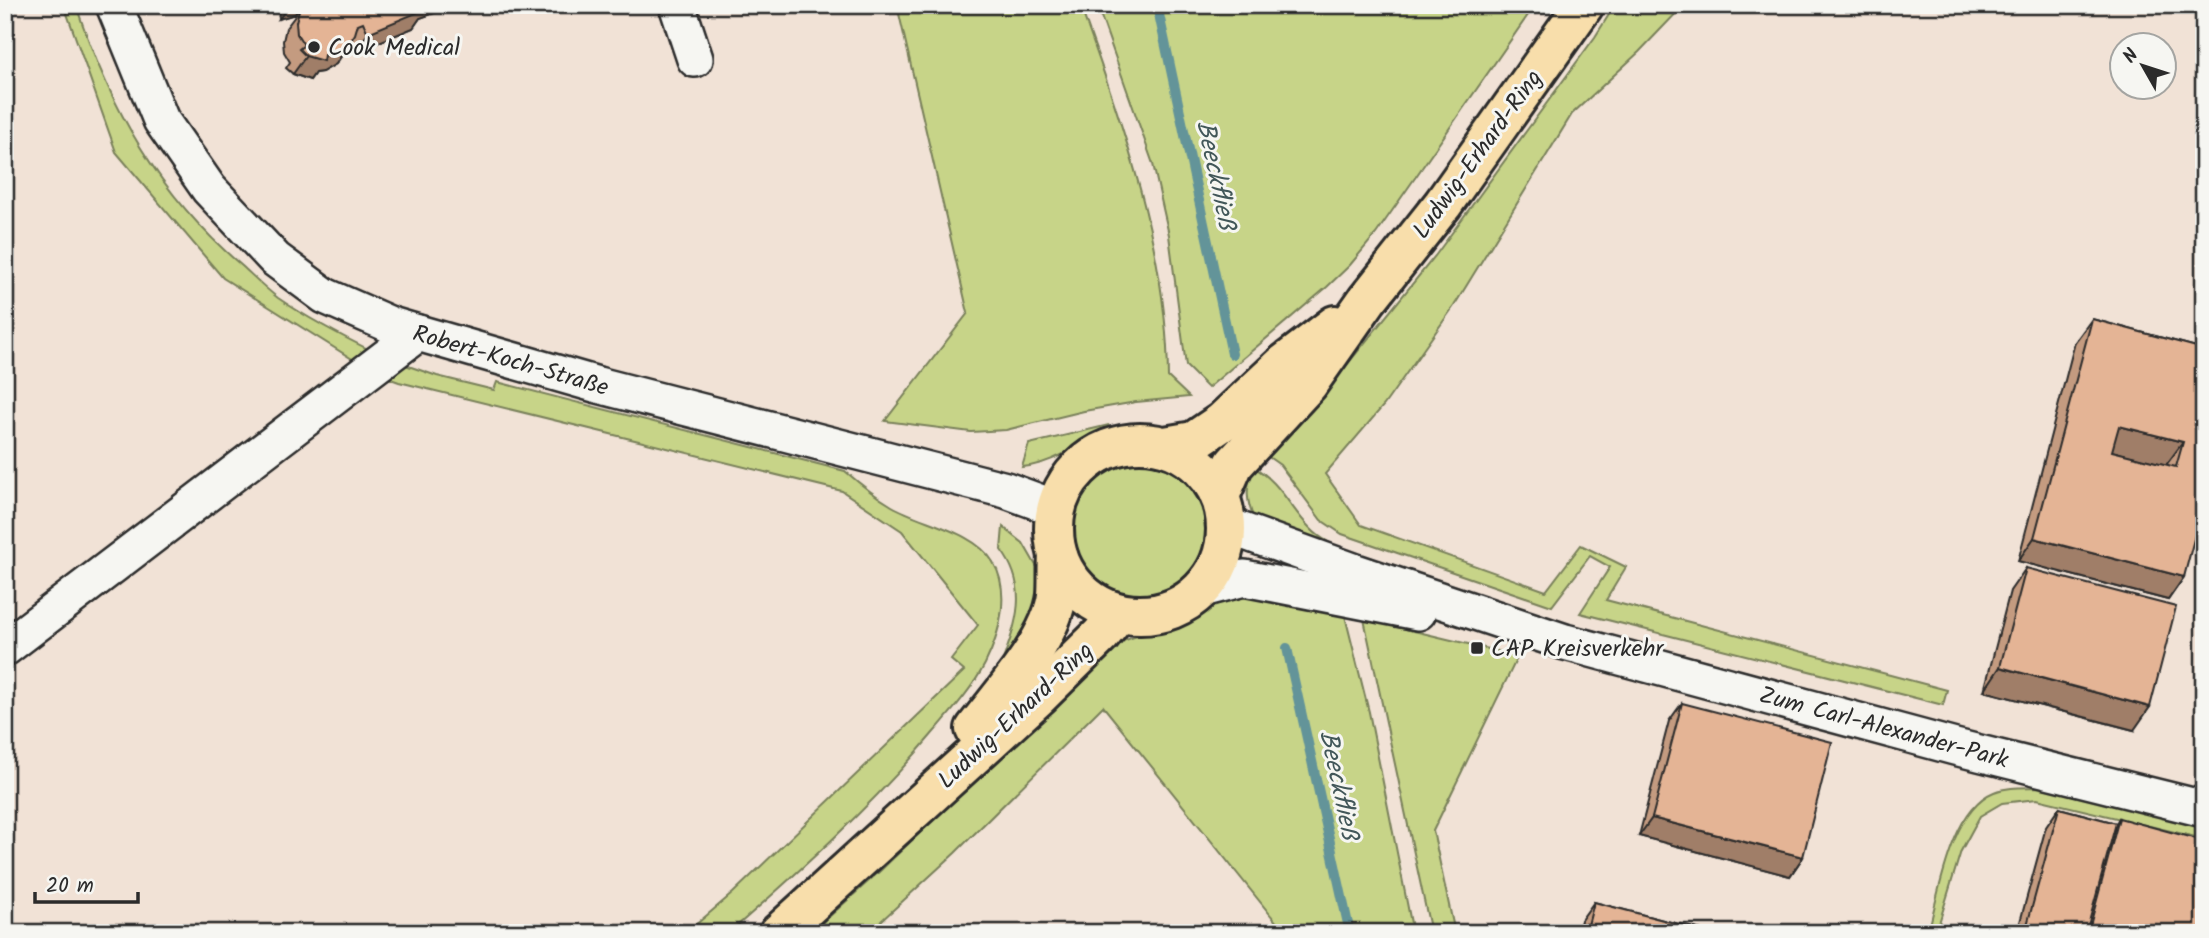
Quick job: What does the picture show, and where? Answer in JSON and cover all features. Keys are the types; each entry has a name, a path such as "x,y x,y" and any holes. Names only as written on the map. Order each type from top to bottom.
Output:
{"main road":[{"name":"Ludwig-Erhard-Ring","path":"1223,510 1234,464 1308,384 1367,300 1443,204 1584,5"},
{"name":"Ludwig-Erhard-Ring","path":"1165,446 1194,441 1222,422 1284,364 1367,300"},
{"path":"1137,442 1165,446 1188,457 1207,474 1223,510 1220,559 1202,589 1184,603 1164,612 1141,615 1119,613 1092,601 1071,582 1058,556 1053,532 1055,508 1067,482 1086,461 1110,447 1137,442"},
{"name":"Ludwig-Erhard-Ring","path":"908,813 1019,673 1048,624 1057,596 1058,556"},
{"name":"Ludwig-Erhard-Ring","path":"779,933 1039,696 1101,635 1119,613"}],"street":[{"name":"Robert-Koch-Straße","path":"114,5 161,120 209,189 275,259 325,296 390,325 418,334 611,389 1006,490 1055,508"},
{"path":"677,5 695,59"},
{"path":"5,648 418,334"},
{"name":"Zum Carl-Alexander-Park","path":"1223,510 1356,572 1565,642 1955,747 2204,809"},
{"name":"Zum Carl-Alexander-Park","path":"1202,589 1244,578 1565,642"}],"green space":[{"path":"64,5 76,5 105,79 141,148 186,210 212,239 278,298 380,355 365,367 223,278 116,152"},
{"path":"897,5 1080,5 1140,188 1160,281 1168,377 1189,397 1084,411 1006,430 971,432 885,421 968,313"},
{"path":"1097,5 1535,5 1376,234 1350,265 1208,388 1186,366 1169,235 1153,164"},
{"path":"1615,5 1684,5 1639,52 1572,114 1454,306 1384,405 1325,474 1361,525 1546,591 1581,545 1626,567 1606,600 1947,690 1943,705 1580,613 1610,567 1590,556 1552,606 1342,534 1321,520 1280,465 1263,453 1325,392 1435,256 1595,37"},
{"path":"394,361 437,376 494,390 497,382 845,471 892,506 961,535 985,551 993,562 1001,586 1001,613 995,640 985,664 961,700 911,759 836,836 783,885 729,933 686,933 733,893 964,671 951,660 978,625 902,531 842,491 399,382 377,374"},
{"path":"1109,425 1057,457 1022,467 1029,444"},
{"path":"1138,463 1164,468 1185,483 1200,504 1205,530 1200,556 1185,577 1164,592 1138,597 1112,592 1091,577 1076,556 1071,530 1076,504 1091,483 1112,468"},
{"path":"1253,467 1270,479 1315,533 1354,554 1256,523 1248,495"},
{"path":"1003,527 1023,543 1038,569 1040,594 1037,617 1000,668 1015,623 1018,594 1016,579 1001,550"},
{"path":"1239,595 1344,612 1369,712 1413,933 1285,933 1103,706 955,853 868,933 811,933 880,871 1117,643 1163,631 1199,617 1220,600"},
{"path":"1364,619 1518,656 1433,831 1455,933 1431,933"},
{"path":"2043,787 2204,827 2204,839 2037,799 2002,803 1980,816 1961,851 1936,933 1928,933 1949,854 1967,816 1979,801 1994,792 2012,788"}],"building":[{"path":"303,5 425,5 426,9 368,33 363,22 358,24 348,45 335,54 324,55 323,61 306,56 299,49 304,45 297,34 296,22"},
{"path":"2092,319 2204,349 2204,501 2184,577 2034,538","holes":["2119,426 2183,442 2176,467 2112,451"]},
{"path":"2026,568 2176,607 2150,707 2000,667"},
{"path":"1682,703 1832,742 1803,857 1652,818"},
{"path":"2059,808 2116,823 2086,933 2041,933 2026,929"},
{"path":"2119,818 2204,841 2204,933 2088,933"},
{"path":"1594,902 1713,933 1586,933"}],"waterway":[{"name":"Beeckfließ","path":"1157,5 1232,354"},
{"name":"Beeckfließ","path":"1287,648 1350,933"}],"place":[{"name":"Cook Medical","path":"314,47"},
{"name":"CAP Kreisverkehr","path":"1477,648"}]}
